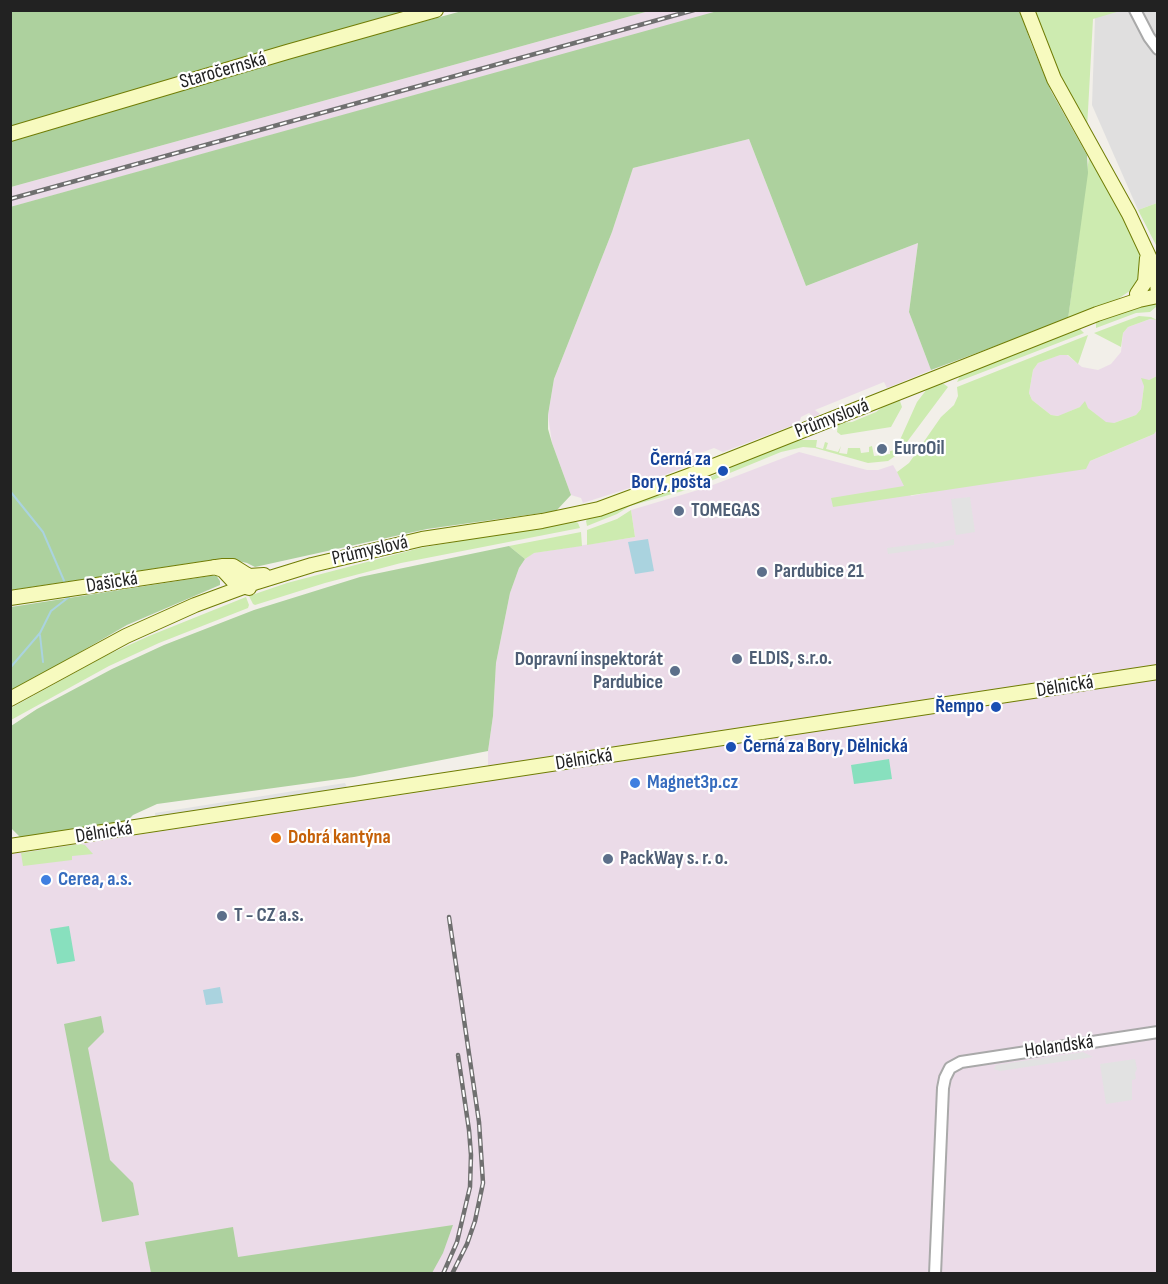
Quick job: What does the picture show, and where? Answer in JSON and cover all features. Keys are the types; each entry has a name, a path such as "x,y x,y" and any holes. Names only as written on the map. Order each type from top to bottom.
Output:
{"main road":[{"name":"Staročernská","path":"10,134 436,10"},
{"path":"1027,10 1054,79 1129,214 1158,258"},
{"path":"1129,214 1153,267 1158,294"},
{"path":"1137,294 1144,285 1147,271 1148,262 1144,247"},
{"name":"Průmyslová","path":"1097,314 1157,282"},
{"name":"Průmyslová","path":"288,572 422,539 565,517 598,509 1097,314 1158,294"},
{"name":"Průmyslová","path":"240,583 253,590 260,589 402,547 502,527"},
{"name":"Dašická","path":"10,598 214,567 231,566 240,583 251,577 288,572"},
{"path":"10,699 126,636 225,594 230,587 240,583"},
{"path":"29,688 113,647 206,609 238,592 240,583"},
{"name":"Dělnická","path":"10,846 1158,672"}],"street":[{"path":"1135,10 1158,49"},
{"name":"Holandská","path":"935,1274 944,1082 950,1068 961,1062 1158,1032"}],"shaded area":[{"path":"649,11 721,11 11,207 11,187"},
{"path":"1100,11 1157,11 1157,203 1138,210 1092,105 1095,18"},
{"path":"749,139 806,286 918,243 909,312 931,370 887,388 884,382 815,410 820,414 814,417 809,413 801,417 799,423 723,452 714,448 695,455 697,462 642,484 583,503 581,498 571,495 552,443 548,415 554,379 612,232 633,168"},
{"path":"1150,319 1157,320 1157,376 1144,386 1141,409 1136,415 1114,423 1106,423 1088,408 1080,407 1059,416 1051,415 1032,400 1029,393 1033,370 1038,363 1059,355 1067,355 1082,367 1098,370 1111,364 1121,352 1123,333 1128,327"},
{"path":"1157,430 1157,1273 11,1274 11,854 488,782 488,751 493,716 496,663 510,593 519,568 533,553 635,537 631,510 705,488 799,452 867,470 878,470 893,465 911,496 1090,461 1154,434"},
{"path":"970,497 975,532 956,535 951,499"},
{"path":"954,539 954,545 888,554 887,548 934,542 935,544"},
{"path":"345,783 349,792 156,821 155,813"},
{"path":"1083,1052 1093,1057 1000,1071 994,1069 996,1065"},
{"path":"1135,1059 1137,1069 1136,1079 1132,1080 1132,1100 1106,1104 1100,1064"}],"green space":[{"path":"721,10 1020,11 1051,91 1087,155 1088,173 1068,319 931,370 909,312 918,243 806,286 749,139 633,168 612,232 554,379 548,429 571,495 556,511 427,529 255,567 225,558 11,590 10,207"},
{"path":"11,11 410,11 285,45 11,126"},
{"path":"462,11 649,11 11,187 10,141 289,58"},
{"path":"1035,11 1120,11 1093,19 1087,129 1048,49"},
{"path":"1089,157 1141,249 1141,276 1134,288 1118,299 1068,319"},
{"path":"1157,203 1157,247 1138,210"},
{"path":"1157,302 1156,307 1150,312 1136,313 1096,328 1096,320 1125,308"},
{"path":"1139,316 1157,320 1150,319 1128,327 1123,333 1121,347 1094,333"},
{"path":"1078,327 1084,333 957,382 961,374"},
{"path":"1088,335 1078,364 1068,355 1060,355 1038,363 1033,370 1029,393 1032,400 1051,415 1058,416 1080,407 1085,401 1088,408 1106,422 1114,423 1136,415 1141,409 1144,386 1141,378 1149,380 1157,376 1157,430 1154,434 1090,461 1086,469 833,507 831,498 904,486 897,472 909,463 941,417 954,405 958,396 957,387"},
{"path":"938,383 948,387 898,454 888,461 868,463 815,448 803,447 781,452 703,484 708,478 739,463 797,440 817,440 816,447 823,449 825,442 828,443 826,449 838,452 841,446 839,453 847,454 848,448 860,448 861,453 869,452 869,447 872,446 874,456 890,454 890,451 900,449 899,442 917,402 927,389"},
{"path":"897,400 900,401 902,407 891,427 841,435 837,432 838,423 852,422"},
{"path":"681,488 686,490 630,506 587,526 588,518 663,491"},
{"path":"631,510 635,537 587,545 587,530 617,519"},
{"path":"574,521 580,528 401,563 255,605 249,596 287,583 420,548"},
{"path":"581,532 582,546 534,553 525,559 509,546"},
{"path":"509,546 525,559 519,568 510,593 496,663 493,716 488,751 354,777 157,804 133,815 127,821 22,839 11,828 11,726 37,709 112,669 164,645 254,610 360,577"},
{"path":"216,575 220,585 127,625 11,692 11,607"},
{"path":"246,597 248,608 159,643 109,666 11,720 11,708 107,655"},
{"path":"889,759 892,779 854,784 851,765"},
{"path":"85,845 93,854 72,856 72,860 23,866 21,853"},
{"path":"69,926 75,961 57,964 50,929"},
{"path":"101,1016 104,1032 88,1048 110,1160 133,1183 139,1215 102,1222 64,1024"},
{"path":"453,1225 443,1253 432,1273 151,1273 145,1242 233,1227 238,1257"}],"water":[{"path":"648,539 654,571 635,574 628,542"},
{"path":"220,987 223,1003 206,1005 203,990"}],"waterway":[{"path":"10,491 43,532 65,583"},
{"path":"10,668 40,633 51,611 69,597"},
{"path":"40,635 43,662"}],"railway":[{"path":"10,199 694,10"},
{"path":"449,917 479,1122 483,1183 475,1221 467,1244 452,1274"},
{"path":"443,1274 457,1242 470,1187 469,1130 458,1055"}],"place":[{"name":"EuroOil","path":"882,449"},
{"name":"Černá za Bory, pošta","path":"723,471"},
{"name":"TOMEGAS","path":"679,511"},
{"name":"Pardubice 21","path":"762,572"},
{"name":"ELDIS, s.r.o.","path":"737,659"},
{"name":"Dopravní inspektorát Pardubice","path":"675,671"},
{"name":"Řempo","path":"996,707"},
{"name":"Černá za Bory, Dělnická","path":"731,747"},
{"name":"Magnet3p.cz","path":"635,783"},
{"name":"Dobrá kantýna","path":"276,838"},
{"name":"PackWay s. r. o.","path":"608,859"},
{"name":"Cerea, a.s.","path":"46,880"},
{"name":"T - CZ a.s.","path":"222,916"}]}
